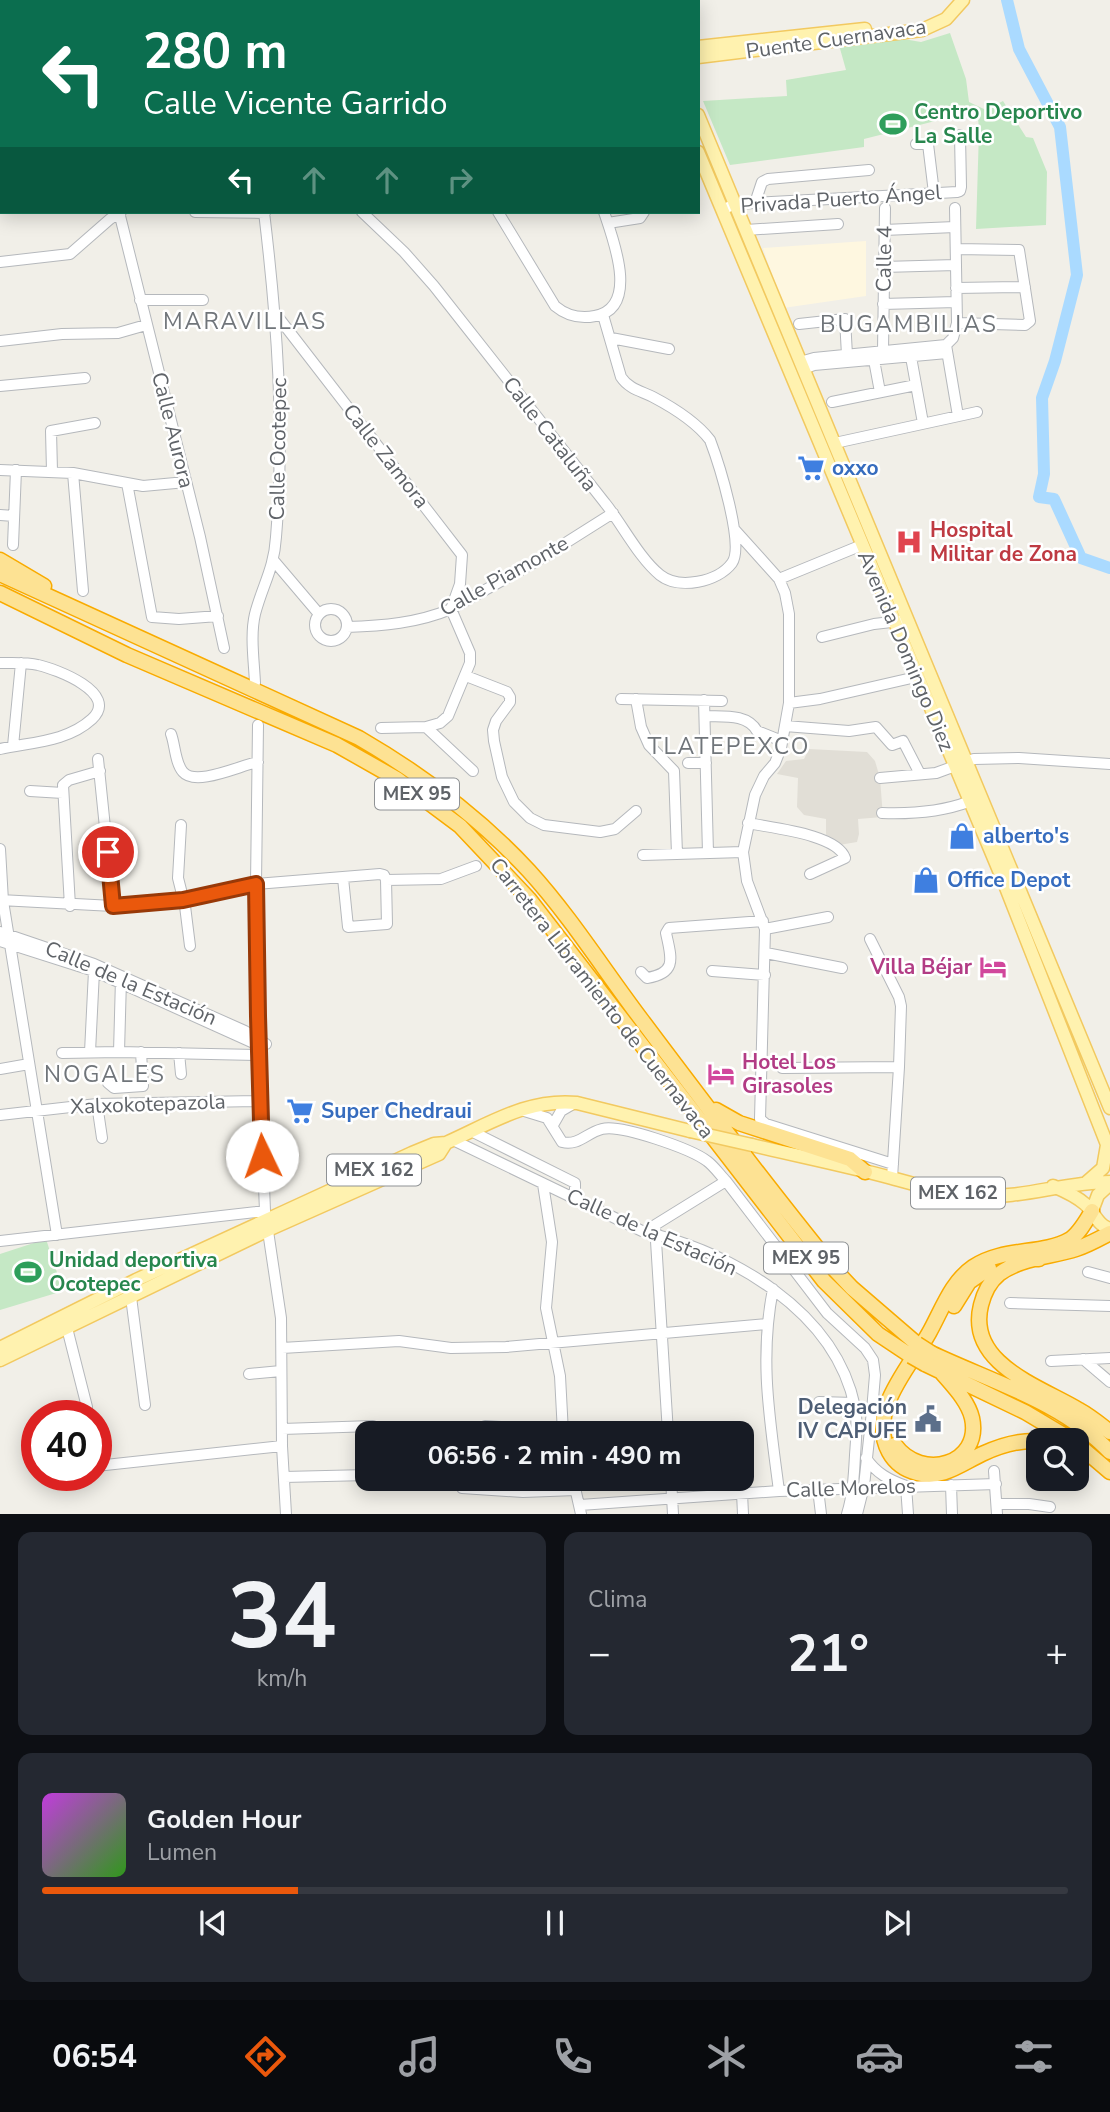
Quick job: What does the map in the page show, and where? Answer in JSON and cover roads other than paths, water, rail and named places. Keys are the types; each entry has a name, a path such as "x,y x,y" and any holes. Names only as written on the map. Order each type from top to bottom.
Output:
{"highway":[{"path":"0,560 104,617 124,631"},
{"name":"Carretera Libramiento de Cuernavaca","path":"0,574 359,738 413,772 468,813 500,841 544,890 835,1270 914,1350"},
{"name":"Carretera Libramiento de Cuernavaca","path":"0,593 82,634 337,745 397,779 460,826 528,899 824,1281 878,1334 928,1358 1056,1410 1110,1452"},
{"path":"0,602 82,634"},
{"path":"694,1089 726,1118 850,1159 865,1172"},
{"path":"1026,1442 999,1448 950,1472 918,1474 906,1469 891,1456 881,1431 882,1419 892,1393 929,1333 957,1280 975,1265 1004,1254 1068,1240 1079,1231 1092,1211"},
{"path":"1110,1231 1075,1249 1016,1265 1000,1273 989,1284 979,1312 982,1337 995,1359 1006,1369 1079,1410 1110,1432"},
{"path":"942,1373 965,1403 972,1416 973,1429 963,1453 953,1460 938,1465 919,1464 902,1454 895,1445 892,1434 891,1417 908,1382 969,1282 980,1273 1006,1261 1039,1259"},
{"name":"Carretera Libramiento de Cuernavaca","path":"928,1358 942,1373 1025,1412 1052,1428"},
{"path":"1089,1454 1108,1469"},
{"path":"1089,1458 1108,1469"}],"main road":[{"name":"Puente Cuernavaca","path":"700,57 919,23 938,16 955,0"},
{"name":"Puente Cuernavaca","path":"700,47 784,43 922,30 946,19 963,0"},
{"name":"Avenida Domingo Diez","path":"700,120 835,443 837,468 862,545 901,621 916,677 963,758 968,802 1006,888 1109,1149"},
{"name":"Avenida Domingo Diez","path":"700,157 970,774 1110,1107"},
{"name":"MEX 162","path":"0,1348 267,1220 439,1154 450,1142 517,1109 559,1101 577,1103 928,1189 976,1196 1022,1193 1087,1182 1110,1183"},
{"path":"1095,1113 1110,1107"},
{"path":"1087,1182 1103,1168 1109,1149"},
{"path":"1092,1211 1098,1195 1110,1183"},
{"path":"1053,1186 1069,1193 1092,1211 1102,1227 1110,1231"},
{"name":"MEX 162","path":"0,1360 131,1297 267,1220"}],"street":[{"name":"Privada Puerto Ángel","path":"722,210 735,204 755,202 960,191 960,135"},
{"path":"916,144 928,144 934,193"},
{"path":"755,202 762,182 768,179 869,170"},
{"name":"Calle 4","path":"883,351 885,208"},
{"path":"955,208 957,323 947,349 958,416"},
{"path":"0,262 70,254 118,214"},
{"name":"Calle Aurora","path":"120,214 225,648"},
{"name":"Calle Ocotepec","path":"256,683 253,629 255,614 274,561 281,390 264,214"},
{"name":"Calle Cataluña","path":"364,214 404,252 434,286 661,576 681,583 714,577 728,568 735,559 735,530"},
{"path":"499,214 555,306 565,314 576,317 603,315 612,308 620,295 621,278 605,214"},
{"path":"608,223 640,218 643,214"},
{"path":"746,230 838,224"},
{"path":"884,230 956,227"},
{"path":"956,249 1019,250 1026,287 1028,324 957,323"},
{"path":"883,267 956,265"},
{"path":"956,288 1026,287"},
{"path":"141,300 203,300"},
{"path":"883,304 956,302"},
{"name":"Calle Zamora","path":"275,313 458,547 462,555 463,569 451,609"},
{"path":"603,315 621,377 626,384 673,409 710,440 735,530 779,579 785,593 789,614 789,703 775,762 755,794 743,852 747,881 764,925 766,953 762,1003 761,1119 766,1125 893,1164"},
{"path":"799,324 845,319 847,355"},
{"path":"0,341 62,334 118,333 146,325"},
{"path":"611,338 670,349"},
{"path":"802,365 847,355 883,351 947,349"},
{"path":"802,365 911,357 947,349"},
{"path":"911,357 923,423"},
{"path":"874,360 880,392"},
{"path":"0,386 85,378"},
{"path":"832,402 916,385"},
{"path":"835,443 977,412"},
{"path":"52,471 51,431 95,423"},
{"path":"0,470 73,473 127,484 159,486 187,482"},
{"path":"13,545 16,470"},
{"path":"73,473 83,591"},
{"path":"127,484 152,617 179,619 218,616"},
{"name":"Calle Piamonte","path":"347,628 385,625 451,609 537,561 613,513"},
{"path":"0,515 14,516"},
{"path":"779,579 862,545"},
{"path":"274,561 319,614"},
{"path":"335,609 345,616 347,628 336,640 324,639 316,631 316,619 324,611 335,609"},
{"path":"382,728 426,727 440,723 448,716 470,663 470,653 451,609"},
{"path":"822,637 874,624 901,621"},
{"path":"0,663 37,665 61,673 95,693 98,704 97,713 75,730 28,745 0,749"},
{"path":"13,746 21,663"},
{"path":"466,676 507,692 510,696 510,702 496,721 494,741 502,777 514,802 530,818 544,825 600,832 615,829 636,811"},
{"path":"789,703 820,699 916,677"},
{"path":"621,699 722,701"},
{"path":"636,699 641,727 649,745 674,771 677,854"},
{"path":"704,700 708,853"},
{"path":"705,716 739,718 753,724 757,731 782,741"},
{"path":"258,725 256,884 259,1101 267,1220 275,1266 282,1348 282,1446 286,1514"},
{"path":"785,726 849,731 876,727 892,746 903,741 920,774"},
{"path":"426,727 473,771"},
{"path":"171,734 180,766 184,773 193,778 258,762"},
{"path":"880,778 936,773 963,758 1019,758 1110,764"},
{"path":"98,759 113,906"},
{"path":"688,763 706,763"},
{"path":"70,906 63,789 69,780 100,771"},
{"path":"30,791 63,789"},
{"path":"882,813 915,813 950,808 968,802"},
{"path":"748,823 818,838 837,845 843,851 845,858 810,874"},
{"path":"181,825 178,878 190,946"},
{"path":"0,849 5,938 57,1235"},
{"path":"643,855 743,852"},
{"path":"386,880 441,879 476,866"},
{"path":"2,901 113,906 183,900 256,884 380,874 384,875 386,880 387,924 351,928 346,924 343,877"},
{"path":"641,972 647,978 668,970 671,960 666,933 669,928 764,925 828,917"},
{"name":"Calle de la Estación","path":"5,938 121,980 258,1046"},
{"name":"Calle de la Estación","path":"5,938 121,980"},
{"path":"870,939 899,997 899,1067 891,1178"},
{"path":"766,953 842,968"},
{"path":"90,1052 94,971"},
{"path":"712,971 765,975"},
{"path":"119,1052 121,980"},
{"path":"62,1053 179,1053 258,1046"},
{"path":"108,1083 114,1088 143,1086 141,1052"},
{"path":"179,1053 181,1074"},
{"path":"0,1069 29,1064"},
{"path":"782,1068 899,1067"},
{"name":"Xalxokotepazola","path":"0,1115 97,1104 259,1101"},
{"path":"553,1125 561,1111 577,1103"},
{"path":"97,1104 102,1138"},
{"path":"517,1109 540,1114 553,1125 557,1137 567,1143 575,1144 606,1128 633,1132 693,1153 708,1162 726,1181 827,1313 865,1348 873,1360 875,1375 864,1486 857,1514"},
{"path":"471,1131 575,1183 575,1193 570,1197"},
{"name":"Calle de la Estación","path":"450,1142 642,1231 718,1257 773,1289 824,1339 842,1368 854,1402 856,1436 847,1514"},
{"path":"667,1421 655,1225 726,1181"},
{"path":"543,1184 552,1242 547,1308 562,1395 563,1421"},
{"path":"0,1241 267,1220"},
{"path":"1088,1272 1110,1278"},
{"path":"773,1289 766,1324 765,1371 779,1491"},
{"path":"131,1297 145,1405"},
{"path":"1010,1304 1110,1306"},
{"path":"282,1348 399,1340 451,1348 506,1347 766,1324"},
{"path":"67,1328 85,1400"},
{"path":"1051,1361 1110,1358"},
{"path":"1083,1359 1110,1382"},
{"path":"249,1374 281,1371"},
{"path":"819,1402 854,1402"},
{"path":"282,1429 355,1427"},
{"path":"856,1436 869,1437"},
{"path":"112,1464 282,1446"},
{"path":"866,1458 873,1469 906,1486 908,1514"},
{"path":"995,1471 997,1509 1029,1504 1050,1507"},
{"path":"284,1478 355,1475"},
{"name":"Calle Morelos","path":"580,1509 742,1493 864,1486 996,1484"},
{"path":"951,1485 952,1514"},
{"path":"818,1489 821,1514"},
{"path":"508,1491 550,1491"},
{"path":"576,1491 580,1509"},
{"path":"672,1491 673,1514"},
{"path":"742,1493 743,1514"}],"waterway":[{"path":"1007,0 1019,49 1060,127 1077,275 1055,361 1042,398 1044,474 1039,497 1054,499 1081,558 1110,568"}],"place":[{"name":"Centro Deportivo La Salle","path":"893,124"},
{"name":"oxxo","path":"811,468"},
{"name":"Hospital Militar de Zona","path":"909,542"},
{"name":"alberto's","path":"962,836"},
{"name":"Office Depot","path":"926,880"},
{"name":"Villa Béjar","path":"993,967"},
{"name":"Hotel Los Girasoles","path":"721,1074"},
{"name":"Super Chedraui","path":"300,1111"},
{"name":"Unidad deportiva Ocotepec","path":"28,1272"},
{"name":"Delegación IV CAPUFE","path":"928,1419"}],"district":[{"name":"MARAVILLAS","path":"245,321"},
{"name":"BUGAMBILIAS","path":"909,324"},
{"name":"TLATEPEXCO","path":"729,746"},
{"name":"NOGALES","path":"105,1074"}]}
